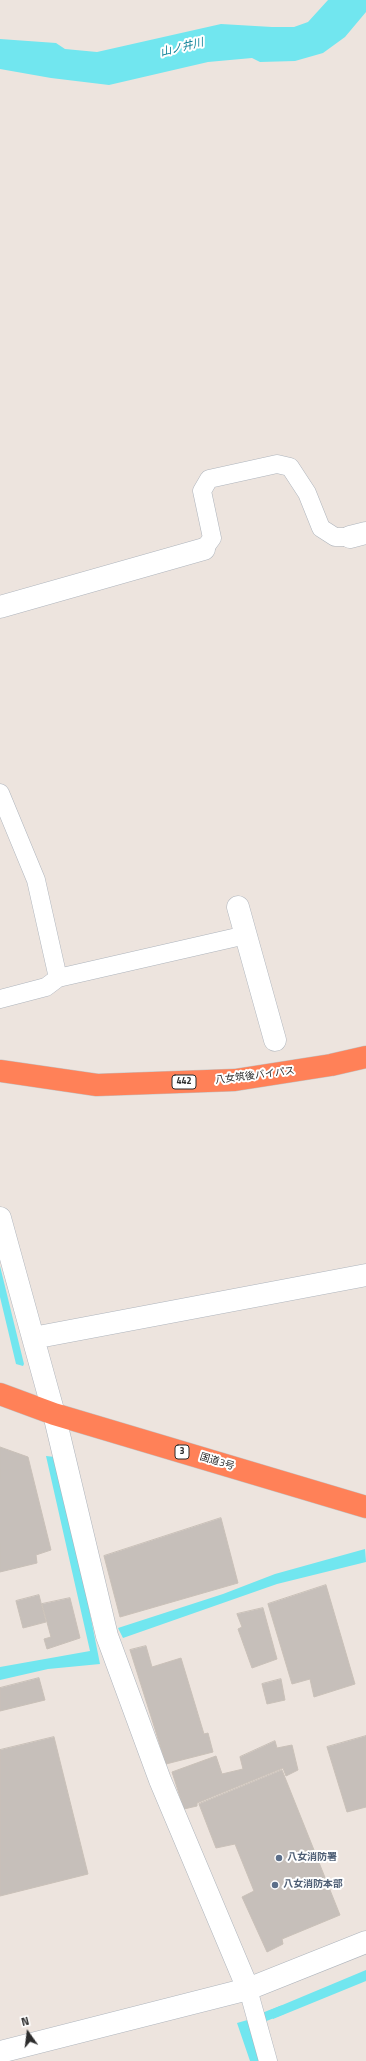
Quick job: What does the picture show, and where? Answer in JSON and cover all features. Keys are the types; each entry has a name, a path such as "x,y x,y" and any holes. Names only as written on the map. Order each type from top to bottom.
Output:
{"highway":[{"name":"八女筑後バイパス","path":"0,1071 97,1085 235,1080 331,1065 366,1057"},
{"name":"国道3号","path":"0,1394 54,1414 366,1507"}],"street":[{"path":"0,607 204,549"},
{"path":"238,907 275,1040"},
{"path":"0,1218 54,1414 107,1636 160,1780 248,1989"},
{"path":"34,1338 366,1275"},
{"path":"0,2052 248,1989 366,1942"}],"lane":[{"path":"204,549 212,538 202,491 209,479 277,464 290,466 307,493 321,528 335,537 358,535"},
{"path":"0,793 36,880 58,978"},
{"path":"0,1000 46,987 58,978 246,935"},
{"path":"248,1989 268,2061"}],"water":[{"name":"山ノ井川","path":"328,0 366,0 366,12 345,37 323,53 295,61 260,62 252,58 208,62 109,85 51,78 0,69 0,39 56,43 65,49 97,52 221,24 294,27 308,22"},
{"path":"0,1266 24,1364 23,1366 16,1364 0,1297"},
{"path":"46,1456 55,1457 80,1563 100,1664 48,1669 0,1680 0,1667 90,1651"},
{"path":"365,1549 366,1562 277,1584 123,1638 118,1628 223,1594 275,1574"},
{"path":"366,1970 366,1981 273,2019 268,2011"},
{"path":"251,2019 262,2061 250,2061 237,2023"}],"building":[{"path":"0,1447 28,1457 51,1550 36,1555 37,1563 0,1572"},
{"path":"221,1518 238,1583 120,1617 104,1556"},
{"path":"326,1585 355,1684 314,1697 310,1679 292,1684 268,1604"},
{"path":"39,1595 46,1622 23,1628 16,1601"},
{"path":"70,1598 80,1638 47,1649 44,1639 51,1637 42,1604"},
{"path":"263,1608 277,1659 252,1668 238,1629 242,1627 237,1614"},
{"path":"146,1646 152,1667 181,1658 204,1734 208,1733 213,1752 166,1764 130,1650"},
{"path":"39,1678 45,1700 0,1711 0,1688"},
{"path":"281,1679 285,1700 267,1704 262,1684"},
{"path":"366,1736 366,1807 347,1812 327,1747"},
{"path":"54,1737 88,1874 0,1896 0,1750"},
{"path":"275,1741 277,1748 292,1745 298,1770 286,1776 283,1768 197,1803 197,1806 184,1809 172,1772 216,1756 222,1774 243,1769 240,1757"},
{"name":"八女消防署","path":"282,1770 340,1915 282,1939 283,1944 267,1952 242,1897 254,1891 235,1844 216,1848 199,1804"}],"waterway":[{"path":"254,2021 282,2010"}],"place":[{"name":"八女消防署","path":"279,1858"},
{"name":"八女消防本部","path":"275,1885"}]}
